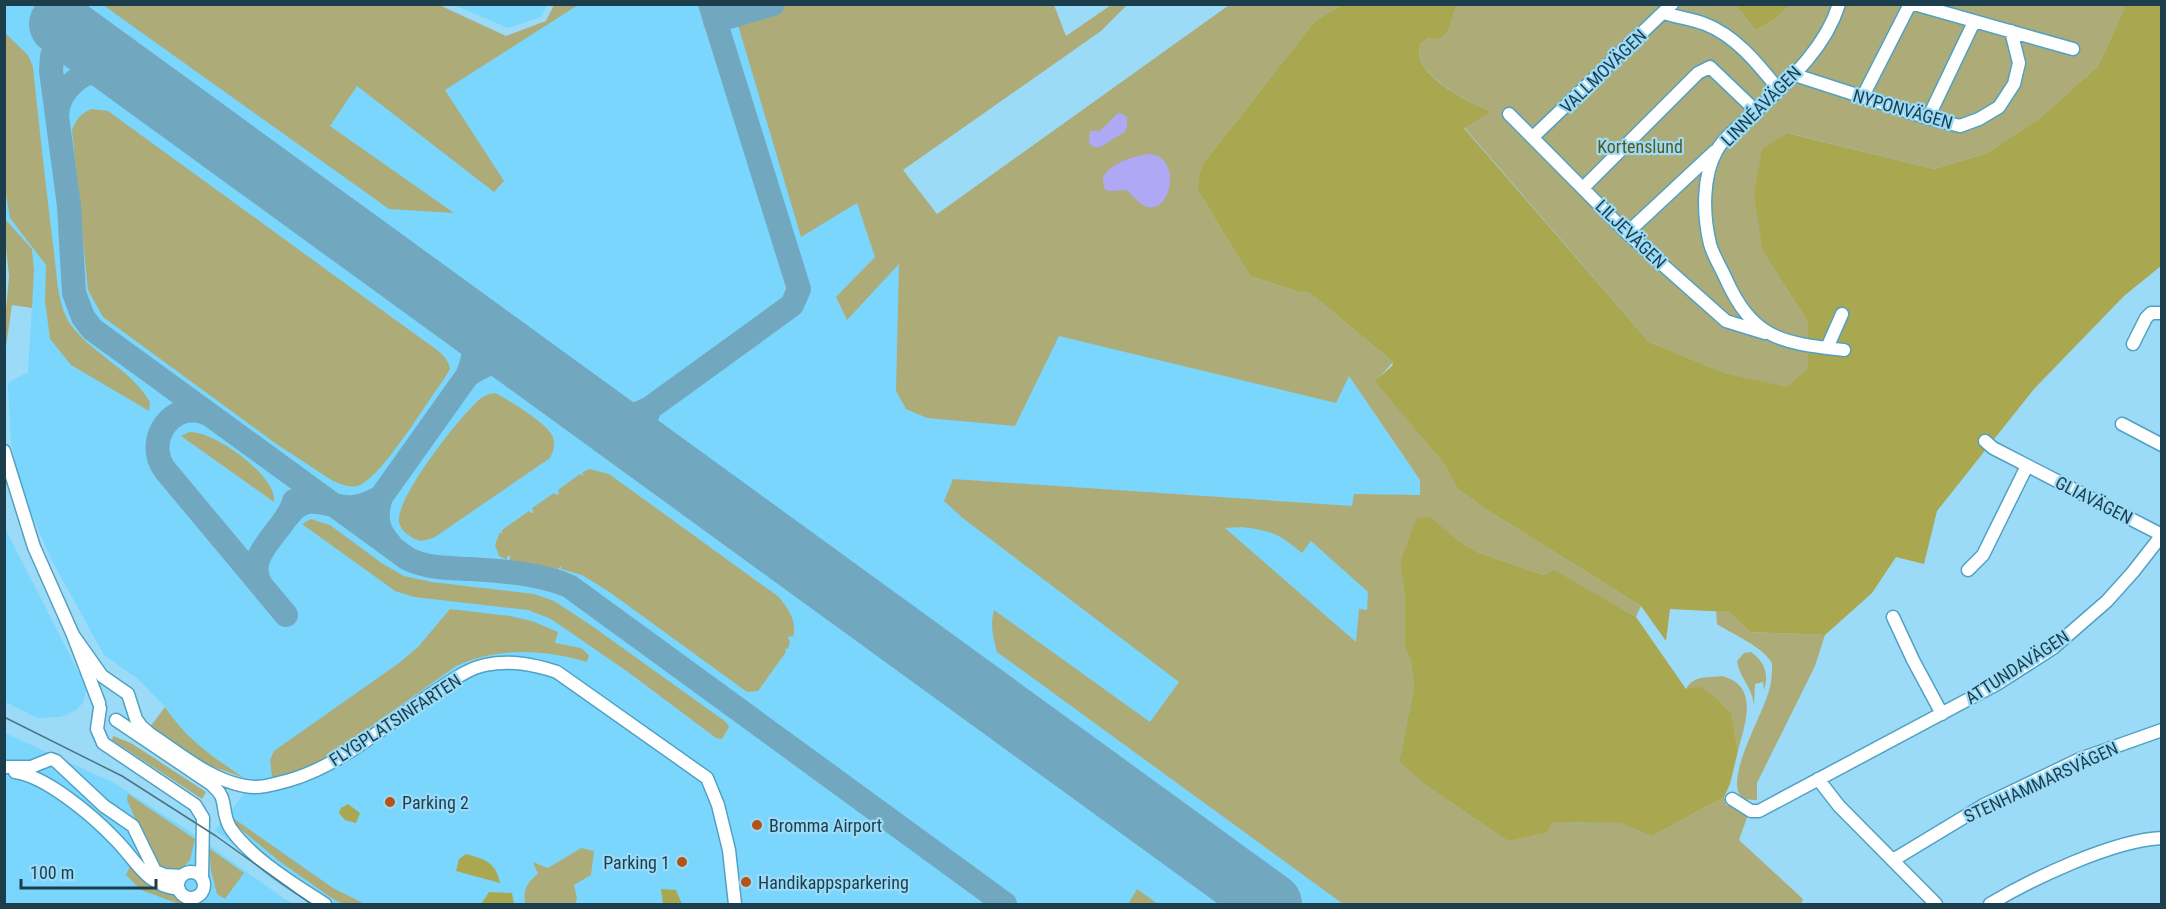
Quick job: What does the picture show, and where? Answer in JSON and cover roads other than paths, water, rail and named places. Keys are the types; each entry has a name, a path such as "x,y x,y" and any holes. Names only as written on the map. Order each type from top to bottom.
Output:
{"street":[{"name":"LINNÉAVÄGEN","path":"1839,4 1820,42 1795,75 1718,148 1707,180 1706,207 1710,245 1735,300 1766,333 1787,341 1844,350"},
{"path":"1863,98 1912,4 2073,49"},
{"path":"1668,9 1706,24 1730,38 1756,61 1779,90"},
{"name":"VALLMOVÄGEN","path":"1533,137 1668,9"},
{"path":"1928,118 1974,22"},
{"name":"NYPONVÄGEN","path":"1795,75 1863,98 1960,126 1979,119 1999,107 2014,84 2019,63 2011,31"},
{"path":"1583,188 1698,73 1710,67 1756,111"},
{"name":"LILJEVÄGEN","path":"1509,114 1627,233 1726,321 1766,333"},
{"path":"1627,233 1718,148"},
{"path":"2133,344 2146,318 2151,314 2162,313"},
{"path":"1827,348 1842,314"},
{"path":"2122,424 2162,445"},
{"name":"GLIAVÄGEN","path":"1985,441 1993,448 2162,535"},
{"path":"4,451 34,547 73,634 105,716 115,720 211,784 222,795 227,823 249,849 299,888 326,904"},
{"path":"1968,570 1983,555 2027,466"},
{"name":"ATTUNDAVÄGEN","path":"1732,799 1751,811 1759,811 1997,684 2053,648 2107,601 2162,535"},
{"path":"1893,617 1942,714"},
{"path":"73,634 97,670 128,694 132,705 127,716 115,720 106,731 107,745"},
{"name":"FLYGPLATSINFARTEN","path":"132,705 141,726 150,734 215,776 242,786 255,788 311,774 345,754 461,675 483,666 512,662 534,665 557,672 707,778 718,805 729,850 735,904"},
{"path":"118,688 107,690 100,698 98,729 101,739 195,805 203,818 202,879 204,888 197,897 186,897 184,879 202,839"},
{"name":"STENHAMMARSVÄGEN","path":"1893,860 1984,805 2080,759 2162,730"},
{"path":"4,766 31,767 51,759 56,761 104,806 133,825 155,871 184,879"},
{"path":"4,771 29,776 43,782 82,809 115,839 156,883 184,879 197,874 202,879"},
{"path":"1818,779 1839,806 1936,904"},
{"path":"1990,904 2080,860 2125,845 2159,838 2162,852"}],"tram line":[{"path":"4,717 122,776 216,836 311,904"}],"place":[{"name":"Parking 2","path":"390,802"},
{"name":"Bromma Airport","path":"757,825"},
{"name":"Parking 1","path":"682,862"},
{"name":"Handikappsparkering","path":"746,882"}],"park label":[{"name":"Kortenslund","path":"1640,146"}]}
